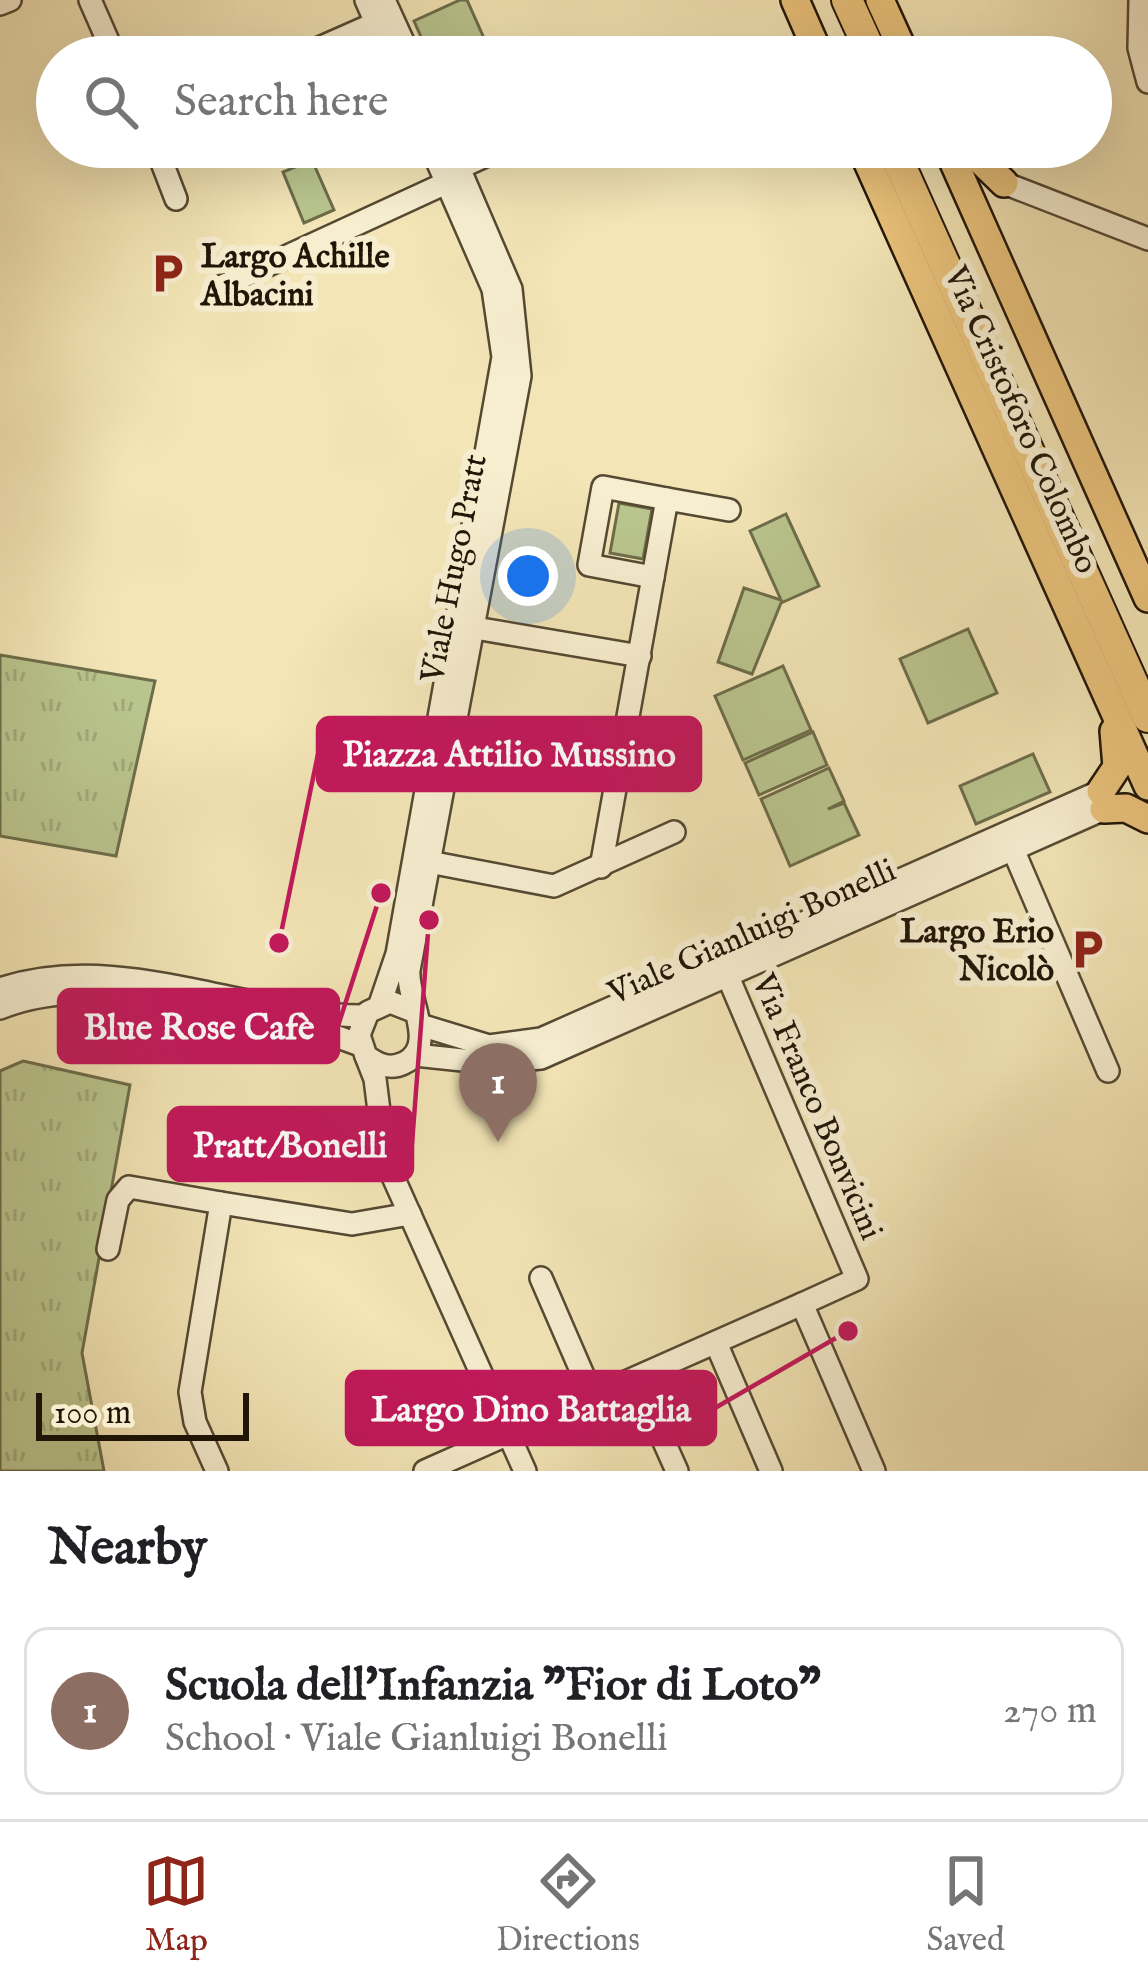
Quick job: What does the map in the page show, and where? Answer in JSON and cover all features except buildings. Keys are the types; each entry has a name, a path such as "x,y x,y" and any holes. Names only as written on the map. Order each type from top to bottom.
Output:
{"highway":[{"path":"826,0 842,36"},
{"path":"847,0 863,36"},
{"path":"892,168 947,272"},
{"name":"Via Cristoforo Colombo","path":"901,168 1148,717"},
{"name":"Via Cristoforo Colombo","path":"922,168 1148,671"}],"main road":[{"path":"795,0 811,36"},
{"path":"880,0 897,36"},
{"path":"894,30 901,36"},
{"name":"Via Cristoforo Colombo","path":"870,168 1148,786"},
{"name":"Via Cristoforo Colombo","path":"955,168 1148,598"},
{"path":"988,168 1004,184"},
{"path":"1106,692 1118,758 1102,800 1148,820"}],"street":[{"path":"0,4 10,0"},
{"path":"90,0 106,36"},
{"path":"366,0 382,36"},
{"path":"384,0 400,36"},
{"path":"1140,0 1139,48 1148,82"},
{"path":"347,36 376,23"},
{"path":"164,168 176,199"},
{"path":"216,289 448,168"},
{"name":"Viale Hugo Pratt","path":"417,1018 409,970 475,628 521,354 506,274 453,168"},
{"name":"Viale Hugo Pratt","path":"372,1010 397,954 502,372 493,289 453,168"},
{"path":"1004,184 1148,239"},
{"path":"653,578 589,565 603,487 729,510"},
{"path":"601,867 667,499"},
{"path":"475,628 640,656"},
{"name":"Viale Gianluigi Bonelli","path":"412,1058 491,1064 529,1061 724,967 1102,800"},
{"path":"429,862 554,886 674,832"},
{"path":"1010,841 1108,1071"},
{"name":"Viale Gianluigi Bonelli","path":"417,1018 483,1045 526,1044 724,967"},
{"name":"Via Franco Bonvicini","path":"724,967 856,1279 796,1307"},
{"path":"0,989 40,978 95,975 319,1015 372,1010 395,1002 417,1018 412,1058 391,1079 377,1109"},
{"path":"0,1008 43,994 107,992 327,1033 382,1066 412,1058"},
{"path":"372,1010 363,1051 382,1150 525,1471"},
{"path":"108,1249 118,1200 129,1187 352,1224 410,1214"},
{"path":"217,1471 195,1422 190,1392 221,1202"},
{"path":"541,1278 593,1398"},
{"path":"425,1471 796,1307 841,1390 874,1471"},
{"path":"716,1343 771,1471"},
{"path":"636,1379 677,1471"}],"green space":[{"path":"467,0 483,36 421,36 414,21"},
{"path":"316,168 334,210 304,223 283,172"},
{"path":"619,503 652,509 643,559 610,553"},
{"path":"786,514 819,586 781,603 752,674 718,662 744,588 781,600 750,531"},
{"path":"968,629 997,693 928,723 900,659"},
{"path":"0,655 155,681 116,856 0,836"},
{"path":"783,666 811,730 743,760 715,696"},
{"path":"813,732 827,765 759,795 745,763"},
{"path":"1033,754 1050,792 976,824 960,786"},
{"path":"829,768 844,801 828,809 844,803 859,835 790,866 761,799"},
{"path":"23,1061 130,1085 82,1353 104,1471 0,1471 0,1071"}],"place":[{"name":"Largo Achille Albacini","path":"167,274"},
{"name":"Blue Rose Cafè","path":"381,893"},
{"name":"Pratt/Bonelli","path":"429,920"},
{"name":"Piazza Attilio Mussino","path":"279,943"},
{"name":"Largo Erio Nicolò","path":"1088,949"},
{"name":"Scuola dell'Infanzia \"Fior di Loto\"","path":"498,1142"},
{"name":"Largo Dino Battaglia","path":"848,1331"}]}
